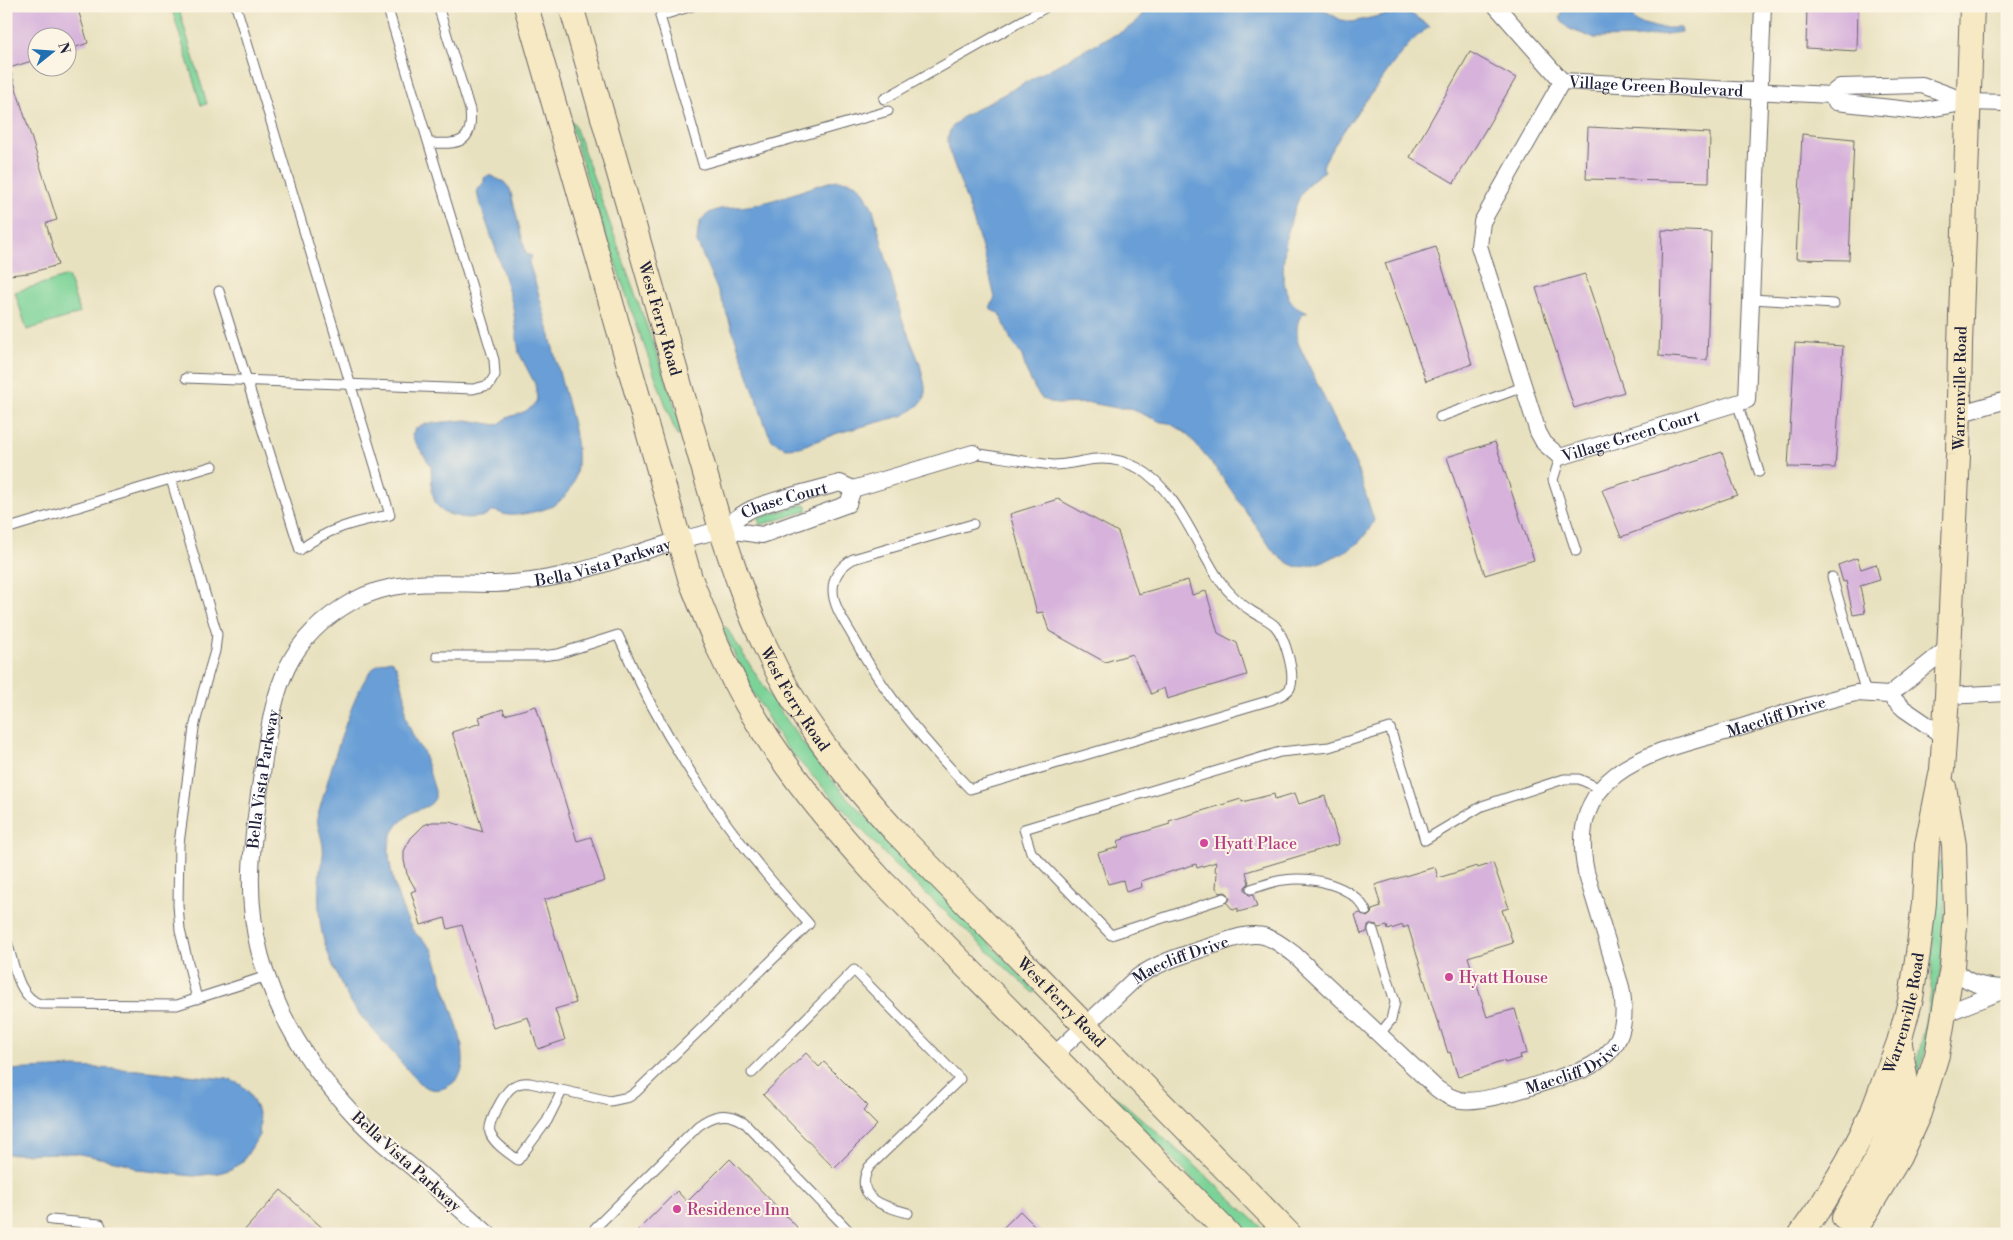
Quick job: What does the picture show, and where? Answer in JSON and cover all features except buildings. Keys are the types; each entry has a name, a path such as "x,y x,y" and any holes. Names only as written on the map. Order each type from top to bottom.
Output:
{"main road":[{"path":"526,6 678,540 708,625 747,706 807,794 839,835 1229,1234"},
{"name":"West Ferry Road","path":"571,6 721,529 747,604 765,647 806,720 864,797 918,856 1289,1234"},
{"name":"Warrenville Road","path":"1801,1234 1823,1203 1848,1161 1871,1116 1899,1042 1911,998 1924,903 1928,846 1942,770 1947,696 1972,6"},
{"name":"Warrenville Road","path":"1862,1228 1899,1158 1919,1113 1937,1055 1952,967 1956,912 1954,845 1942,770"},
{"path":"1841,1234 1841,1224 1874,1165 1898,1108 1906,1082 1899,1042"}],"street":[{"name":"Village Green Boulevard","path":"1496,6 1562,81 1830,95 1840,87 1922,86 1968,102"},
{"name":"Village Green Boulevard","path":"1760,92 1763,6"},
{"name":"Village Green Court","path":"1562,81 1482,222 1478,246 1538,432 1544,443 1560,457 1737,402"},
{"path":"1737,402 1747,400 1760,92"},
{"name":"Village Green Boulevard","path":"1830,95 1836,102 1918,110 1968,102"},
{"path":"1968,102 2007,103"},
{"path":"1958,414 2007,400"},
{"name":"Chase Court","path":"678,540 721,529 752,508 840,483 853,489 973,453"},
{"name":"Chase Court","path":"721,529 762,535 848,504 853,489"},
{"name":"Bella Vista Parkway","path":"488,1234 356,1118 323,1080 293,1036 276,1000 267,976 256,930 251,872 268,733 278,688 284,669 292,656 317,627 352,602 378,590 420,582 497,584 533,581 567,574 678,540"},
{"path":"1944,740 1936,731 1904,709 1889,695 1949,647"},
{"name":"Maecliff Drive","path":"1054,1055 1136,978 1154,966 1242,936 1257,934 1269,938 1294,954 1436,1088 1448,1097 1461,1100 1488,1098 1580,1071 1605,1057 1615,1047 1624,1023 1624,1005 1582,855 1585,819 1591,804 1601,789 1613,776 1627,766 1659,752 1844,696 1866,693 1889,695"},
{"path":"1947,696 2007,693"},
{"path":"1952,967 1958,975 1969,982 1985,987 2007,989"},
{"path":"1944,1014 2007,989"}],"lane":[{"path":"219,291 300,550 316,539 343,526 390,515 236,6"},
{"path":"186,378 247,382 473,389 489,385 495,375 494,360 387,6"},
{"path":"428,143 455,143 462,140 467,137 471,121 470,110 438,6"},
{"path":"692,6 660,16 703,164 888,111"},
{"path":"884,100 1048,6"},
{"path":"1751,300 1834,304"},
{"path":"1440,417 1523,387"},
{"path":"1737,402 1759,472"},
{"path":"973,453 1054,465 1108,459 1130,464 1147,474 1168,495 1212,569 1228,591 1248,609 1268,620 1279,630 1286,645 1291,673 1290,687 1287,691 1271,700 970,789 928,743 878,678 842,618 834,600 833,591 840,569 852,559 973,524"},
{"path":"1560,457 1553,480 1576,551"},
{"path":"6,529 213,466"},
{"path":"171,479 217,634 215,651 194,728 179,844 178,906 180,930 197,999"},
{"path":"1832,577 1866,693"},
{"path":"437,656 541,656 558,654 618,635 648,700 701,790 751,857 809,924 636,1092 610,1102 562,1091 522,1082 511,1087 490,1122 490,1132 493,1137 518,1160 547,1121 562,1091"},
{"path":"1224,898 1112,935 1031,852 1024,829 1280,752 1329,747 1390,728 1425,840 1482,806 1564,779 1579,779 1601,789"},
{"path":"1251,889 1285,880 1311,880 1332,885 1346,891 1362,902 1366,911"},
{"path":"1373,930 1395,1002 1391,1020 1379,1035"},
{"path":"6,938 20,984 28,998 41,1004 170,1006 267,976"},
{"path":"752,1073 854,970 960,1078 866,1172 864,1184 872,1199 882,1206 908,1213"},
{"path":"600,1234 595,1228 698,1126 715,1116 723,1115 737,1118 744,1122 852,1234"},
{"path":"51,1220 100,1224 104,1234"}],"green space":[{"path":"171,6 178,6 207,104 201,105"},
{"path":"570,122 574,123 671,394 683,435 677,436 607,241"},
{"path":"68,276 80,313 27,330 15,292"},
{"path":"803,505 807,506 807,511 760,525 758,518"},
{"path":"726,627 769,695 813,757 846,796 1036,991 1033,993 890,860 784,745 748,684 722,628"},
{"path":"1946,862 1944,946 1931,1030 1907,1113 1931,992 1938,863"},
{"path":"1114,1095 1190,1161 1269,1234 1249,1234 1110,1096"}],"water":[{"path":"1149,6 1317,6 1341,20 1352,22 1406,10 1430,27 1414,39 1400,55 1341,134 1324,163 1323,168 1325,171 1303,191 1292,216 1288,233 1283,268 1285,284 1289,298 1297,307 1308,312 1303,313 1299,320 1297,327 1298,343 1356,465 1374,520 1359,542 1322,562 1299,567 1285,561 1273,551 1218,471 1186,433 1169,423 1161,422 1129,408 1117,408 1091,403 1056,404 1042,399 1027,373 1022,356 1011,340 1000,314 993,311 990,306 995,298 991,279 950,153 948,136 952,128 964,116 1103,40 1118,34 1139,18"},
{"path":"1565,6 1626,6 1636,22 1659,28 1681,28 1682,32 1642,37 1594,38 1569,29 1562,22 1560,17"},
{"path":"489,175 504,182 510,189 526,254 532,256 529,263 571,416 577,456 576,474 570,490 558,503 538,511 506,515 493,511 486,516 465,518 444,513 436,504 432,492 431,466 414,440 412,435 415,429 424,424 467,420 497,425 507,418 525,412 532,407 537,399 535,384 519,353 513,306 479,201 477,191 484,182 484,178"},
{"path":"837,180 857,184 863,190 873,209 902,319 920,364 925,386 925,397 919,405 905,415 838,433 800,447 786,448 772,440 767,430 723,303 697,242 698,229 702,219 714,211 759,204"},
{"path":"391,660 398,671 405,696 405,713 408,724 417,744 423,751 435,791 435,798 431,804 413,812 395,829 390,840 389,852 393,881 400,902 412,929 433,951 461,1040 462,1070 452,1084 437,1090 420,1084 354,1008 331,961 324,941 320,918 319,886 323,851 317,818 341,737 358,693 367,676 376,666"},
{"path":"75,1067 138,1070 227,1079 240,1084 248,1091 257,1109 260,1123 259,1135 243,1161 232,1169 219,1173 194,1176 138,1170 129,1164 75,1153 6,1154 6,1070"}],"place":[{"name":"Hyatt Place","path":"1204,843"},
{"name":"Hyatt House","path":"1449,977"},
{"name":"Residence Inn","path":"677,1209"}]}
